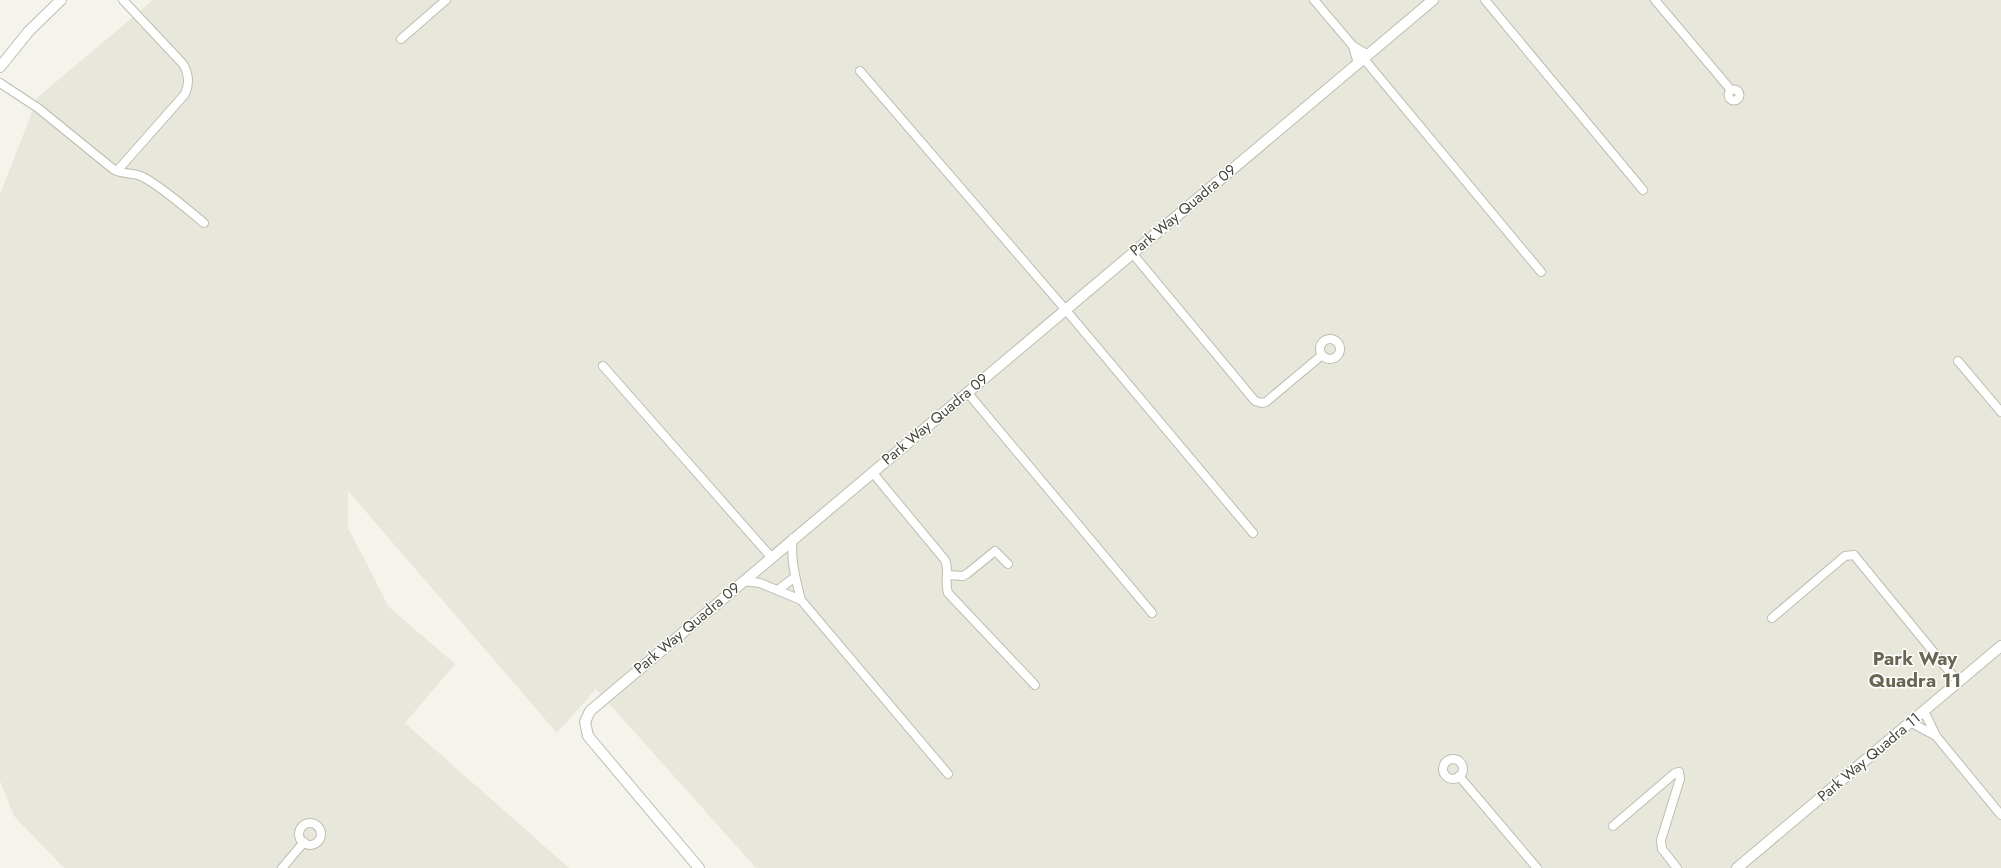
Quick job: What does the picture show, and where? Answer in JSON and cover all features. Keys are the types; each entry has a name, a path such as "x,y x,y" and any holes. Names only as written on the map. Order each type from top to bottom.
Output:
{"street":[{"path":"0,67 29,32 61,0"},
{"path":"117,171 185,94 188,79 187,71 183,64 123,0"},
{"path":"401,39 446,0"},
{"path":"1314,0 1541,272"},
{"name":"Park Way Quadra 09","path":"699,868 588,736 585,722 590,711 793,538 1433,0"},
{"path":"1485,0 1643,190"},
{"path":"1655,0 1731,90"},
{"path":"1353,46 1364,59"},
{"path":"860,71 1065,309 1253,533"},
{"path":"0,83 38,108 117,171 132,173 144,178 204,222"},
{"path":"1132,253 1255,401 1259,403 1266,402 1322,356"},
{"path":"1958,361 2001,412"},
{"path":"603,366 771,557"},
{"path":"967,392 1152,613"},
{"path":"872,472 940,552 948,566 948,593 1035,685"},
{"path":"793,538 792,552 795,577 801,600"},
{"path":"947,575 962,576 968,573 995,551 1008,564"},
{"path":"1772,618 1845,556 1854,555 1958,682"},
{"path":"779,589 795,577"},
{"path":"743,581 752,581 779,589 801,600 948,774"},
{"name":"Park Way Quadra 11","path":"1737,868 2001,646"},
{"path":"1924,711 1936,736 2001,815"},
{"path":"1910,722 1936,736"},
{"path":"1613,826 1674,773 1679,772 1680,779 1661,840 1662,849 1676,868"},
{"path":"1459,776 1537,868"},
{"path":"282,868 304,842"}],"shaded area":[{"path":"153,0 2001,0 2001,868 756,868 596,689 557,733 348,491 348,528 389,607 455,664 405,723 569,868 64,868 14,816 0,781 0,194 38,97"}],"district":[{"name":"Park Way Quadra 11","path":"1915,669"}]}
